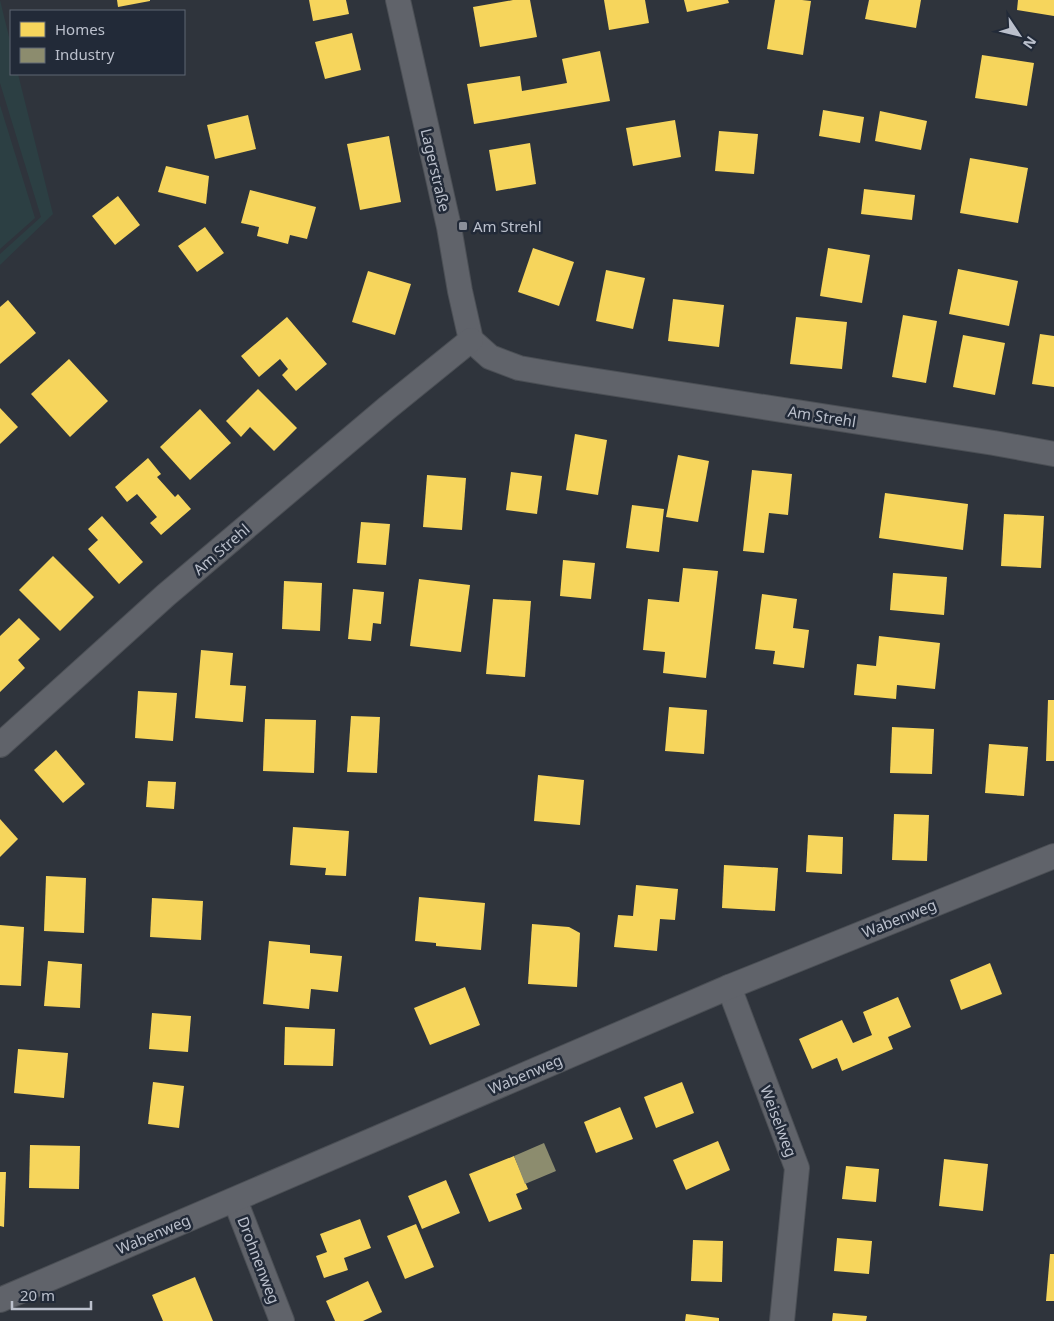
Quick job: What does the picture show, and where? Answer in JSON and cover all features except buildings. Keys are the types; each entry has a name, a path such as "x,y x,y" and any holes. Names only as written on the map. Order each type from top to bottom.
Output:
{"street":[{"name":"Lagerstraße","path":"398,0 449,227 470,340"},
{"name":"Am Strehl","path":"0,744 166,595 470,340 490,357 519,368 1054,454"},
{"name":"Wabenweg","path":"0,1300 729,987 1054,856"},
{"name":"Weiselweg","path":"729,987 797,1168 782,1321"},
{"name":"Drohnenweg","path":"235,1200 282,1321"}],"green space":[{"path":"0,0 10,41 10,75 18,75 53,214 0,265 0,254 41,217 0,83"},
{"path":"0,105 35,218 0,249"}],"place":[{"name":"Am Strehl","path":"463,226"}]}
